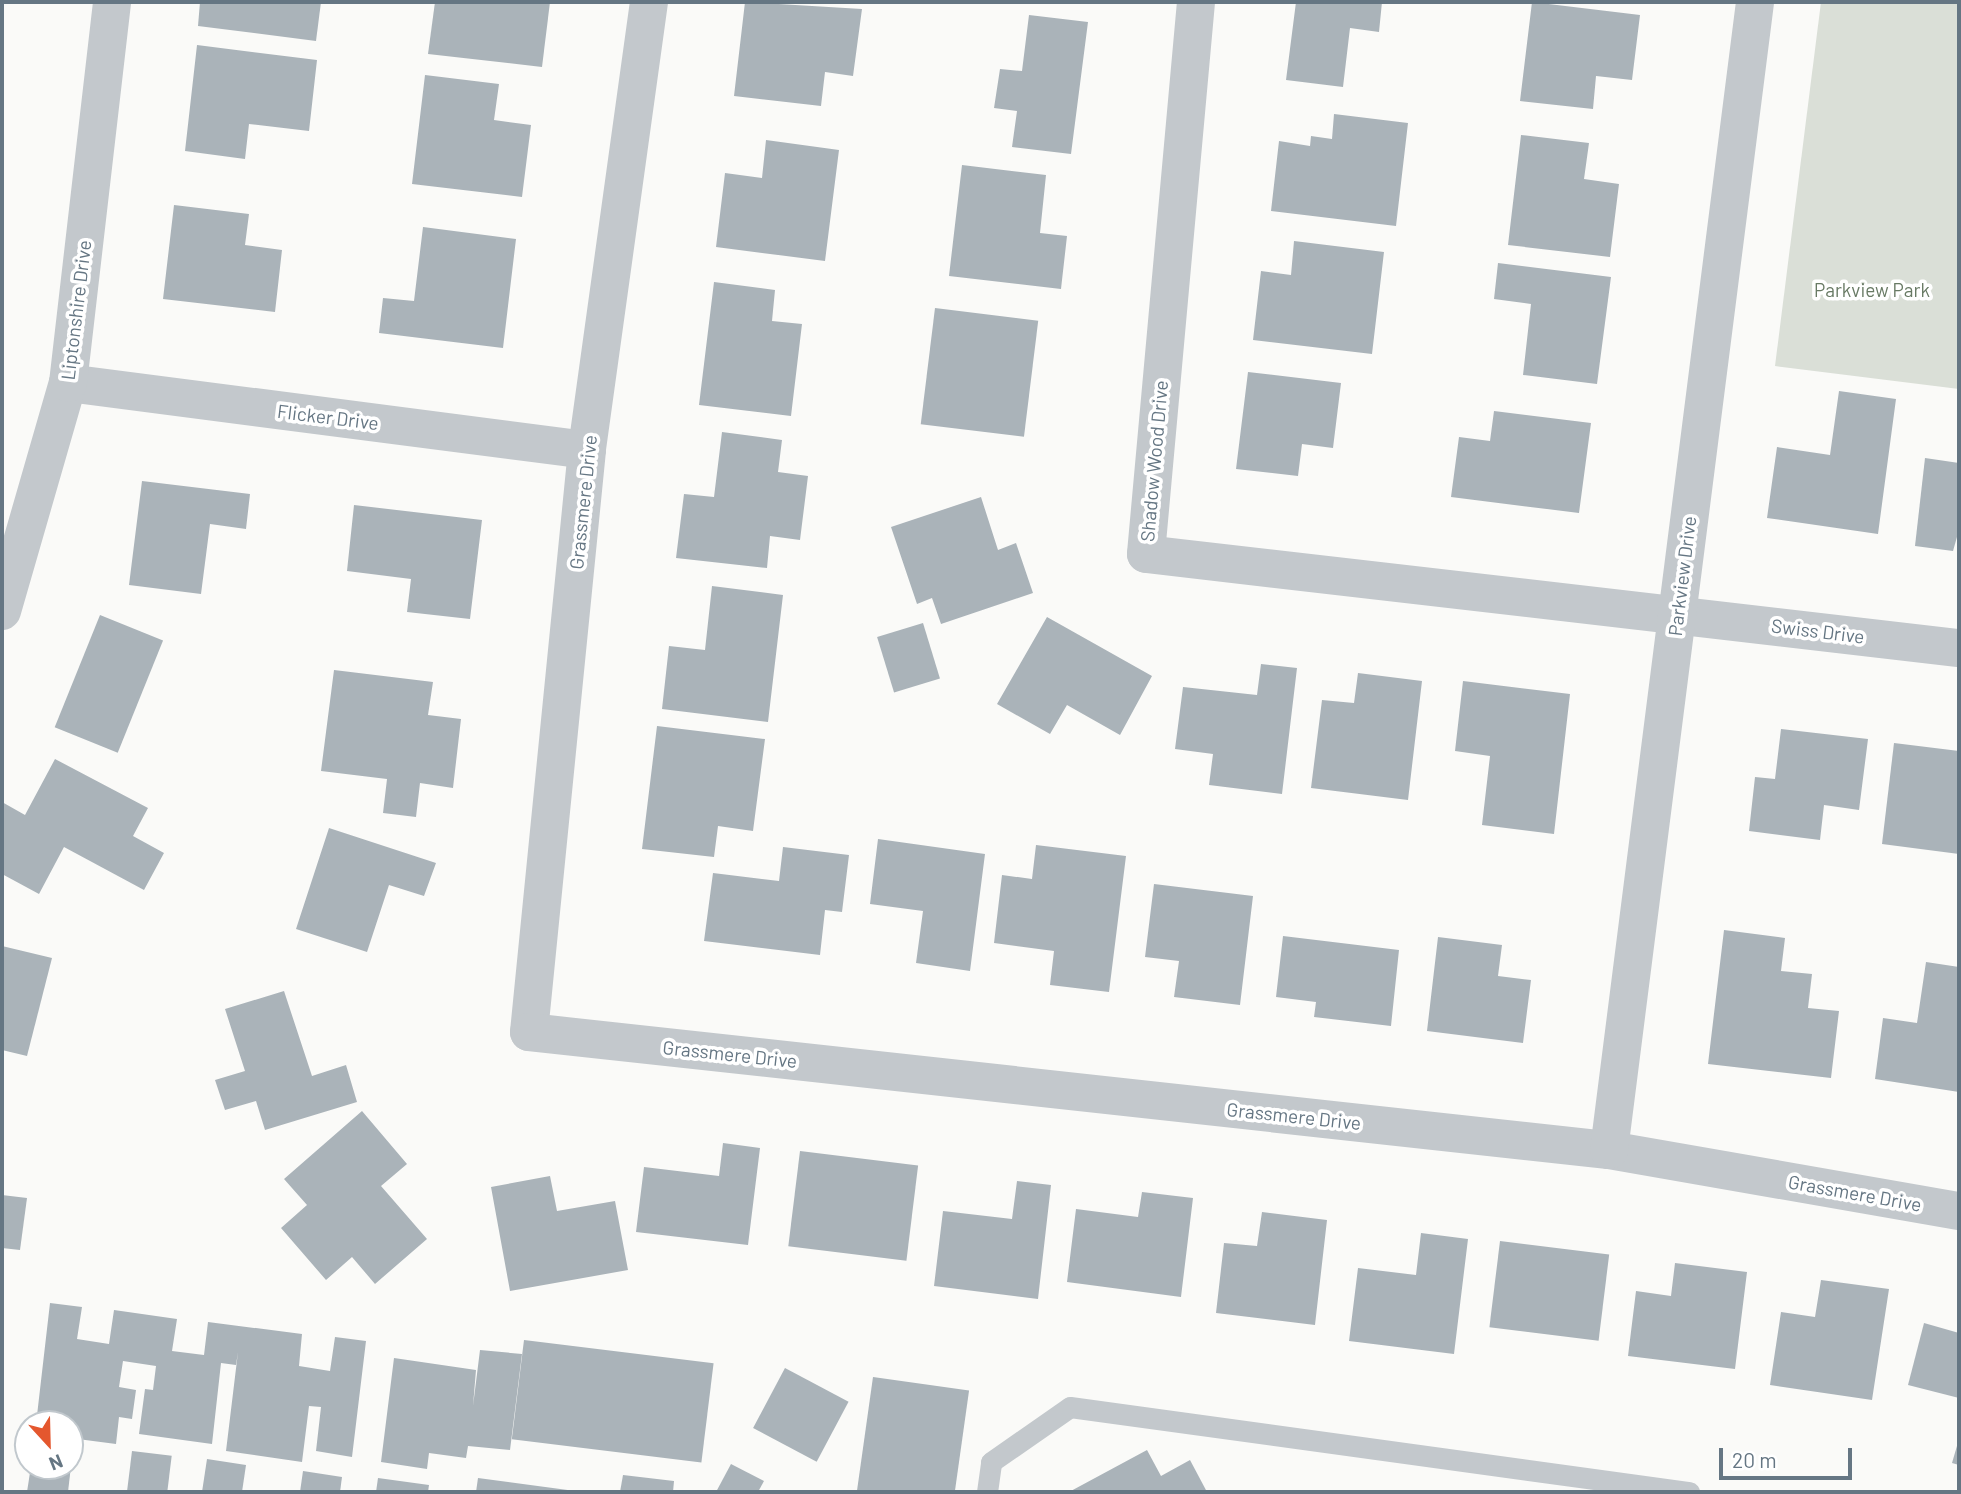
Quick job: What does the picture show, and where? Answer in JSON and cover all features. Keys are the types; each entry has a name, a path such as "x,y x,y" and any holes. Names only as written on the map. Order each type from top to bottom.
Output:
{"street":[{"name":"Liptonshire Drive","path":"2,611 68,383 112,2"},
{"name":"Grassmere Drive","path":"649,2 587,450 529,1032 1609,1150 1959,1211"},
{"name":"Shadow Wood Drive","path":"1196,2 1146,554 1678,614"},
{"name":"Parkview Drive","path":"1609,1150 1755,2"},
{"name":"Flicker Drive","path":"68,383 587,450"},
{"name":"Swiss Drive","path":"1678,614 1959,648"}],"lane":[{"path":"987,1492 991,1462 1070,1407 1689,1492"}],"green space":[{"name":"Parkview Park","path":"1821,2 1959,2 1959,389 1775,366"}],"building":[{"path":"200,2 321,2 316,41 198,26"},
{"path":"435,2 550,2 542,67 428,54"},
{"path":"745,2 862,9 853,76 825,72 821,106 734,96"},
{"path":"1296,2 1382,2 1379,32 1350,28 1343,87 1286,80"},
{"path":"1532,2 1640,15 1632,80 1596,76 1593,109 1520,101"},
{"path":"1029,15 1088,22 1071,154 1012,147 1017,111 994,108 1000,69 1022,71"},
{"path":"197,45 317,60 309,131 249,124 245,159 185,151"},
{"path":"425,75 499,84 494,120 531,125 522,197 412,184"},
{"path":"1334,114 1408,123 1396,226 1271,211 1279,141 1310,146 1311,136 1332,139"},
{"path":"1521,135 1589,143 1584,179 1619,184 1610,257 1508,245"},
{"path":"766,140 839,150 825,261 716,247 725,173 762,178"},
{"path":"962,165 1046,175 1040,233 1067,236 1061,289 949,276"},
{"path":"174,205 249,214 245,245 282,250 275,312 163,299"},
{"path":"423,227 516,239 503,348 379,333 383,298 414,301"},
{"path":"1294,241 1384,252 1372,354 1253,340 1261,271 1291,275"},
{"path":"1498,263 1611,277 1597,384 1523,375 1531,304 1494,299"},
{"path":"714,282 775,290 772,321 802,324 791,416 699,405"},
{"path":"935,308 1038,321 1024,437 921,424"},
{"path":"1248,372 1341,383 1333,448 1302,444 1298,476 1236,469"},
{"path":"1839,391 1896,399 1878,534 1767,518 1777,447 1830,455"},
{"path":"1494,411 1591,423 1579,513 1451,497 1459,437 1490,441"},
{"path":"722,432 782,440 778,472 808,476 800,540 770,536 767,568 676,558 684,494 714,497"},
{"path":"1925,458 1959,463 1959,530 1953,551 1915,546"},
{"path":"142,481 250,494 246,529 210,524 201,594 129,585"},
{"path":"981,497 998,550 1016,543 1033,593 941,624 932,598 917,604 891,527"},
{"path":"354,505 482,520 470,619 407,612 411,579 347,571"},
{"path":"712,586 783,595 768,722 662,709 669,646 705,650"},
{"path":"100,615 163,640 118,753 55,727"},
{"path":"1047,617 1152,676 1120,735 1067,705 1050,734 997,704"},
{"path":"923,623 940,678 894,692 877,637"},
{"path":"1261,664 1297,668 1282,794 1209,785 1213,754 1175,749 1183,687 1257,695"},
{"path":"334,670 433,682 428,715 461,719 453,788 420,783 416,817 383,813 387,779 321,771"},
{"path":"1358,673 1422,681 1408,800 1311,788 1322,700 1354,703"},
{"path":"1463,681 1570,694 1554,834 1482,825 1490,756 1455,751"},
{"path":"657,726 765,739 753,831 718,826 714,857 642,849"},
{"path":"1781,729 1868,739 1859,810 1824,805 1820,840 1749,831 1755,777 1775,779"},
{"path":"1894,743 1959,751 1959,854 1882,844"},
{"path":"55,759 148,808 133,836 164,853 144,890 64,847 39,894 2,874 2,802 25,815"},
{"path":"329,828 436,863 424,896 389,885 367,952 296,929"},
{"path":"878,839 985,854 970,971 916,963 923,911 870,904"},
{"path":"1036,845 1126,856 1109,992 1050,985 1054,951 994,943 1002,875 1032,879"},
{"path":"783,847 849,855 842,912 825,910 820,955 704,941 713,873 779,881"},
{"path":"1154,884 1253,896 1240,1005 1174,997 1179,961 1145,957"},
{"path":"1724,930 1785,938 1781,971 1812,974 1808,1008 1839,1011 1831,1078 1708,1064"},
{"path":"1283,936 1399,950 1391,1026 1314,1017 1316,1002 1276,997"},
{"path":"1438,937 1502,945 1498,976 1531,980 1523,1043 1427,1031"},
{"path":"2,946 52,958 27,1056 2,1050"},
{"path":"1926,962 1959,967 1959,1092 1875,1079 1883,1018 1917,1023"},
{"path":"284,991 312,1076 346,1065 357,1102 265,1130 256,1101 225,1110 215,1080 245,1071 225,1009"},
{"path":"362,1111 407,1164 381,1186 427,1239 375,1284 352,1257 326,1280 281,1228 307,1205 284,1179"},
{"path":"723,1143 760,1148 748,1245 636,1232 644,1167 719,1176"},
{"path":"800,1151 918,1166 906,1261 788,1246"},
{"path":"550,1176 557,1211 615,1201 628,1270 510,1291 491,1187"},
{"path":"1017,1181 1051,1185 1038,1299 934,1286 943,1211 1012,1219"},
{"path":"1142,1192 1193,1198 1181,1297 1067,1282 1076,1209 1138,1217"},
{"path":"2,1195 27,1198 20,1250 2,1248"},
{"path":"1262,1212 1327,1220 1315,1325 1216,1313 1224,1243 1257,1246"},
{"path":"1421,1233 1468,1239 1454,1354 1349,1341 1358,1268 1416,1275"},
{"path":"1500,1241 1609,1254 1599,1341 1489,1327"},
{"path":"1675,1263 1747,1272 1735,1369 1628,1356 1636,1291 1671,1296"},
{"path":"1821,1280 1889,1289 1872,1400 1770,1385 1781,1312 1815,1317"},
{"path":"50,1303 82,1307 77,1339 109,1344 114,1310 177,1319 172,1351 204,1355 208,1322 302,1334 299,1366 330,1371 335,1337 366,1341 352,1457 316,1451 321,1407 309,1406 302,1462 226,1451 238,1352 236,1365 221,1363 212,1444 139,1434 145,1389 153,1390 156,1366 123,1361 119,1387 136,1390 132,1419 119,1417 116,1444 84,1440 84,1410 38,1410"},
{"path":"1924,1323 1959,1333 1959,1398 1908,1385"},
{"path":"524,1340 714,1363 701,1463 512,1439"},
{"path":"480,1350 522,1354 510,1450 468,1446 466,1458 429,1453 427,1469 381,1462 394,1358 476,1370 473,1406"},
{"path":"785,1368 849,1402 817,1462 753,1428"},
{"path":"873,1377 969,1390 955,1492 857,1492"},
{"path":"1959,1439 1959,1465 1952,1463"},
{"path":"1147,1450 1161,1476 1190,1460 1207,1492 1069,1492"},
{"path":"132,1451 172,1456 167,1492 127,1492"},
{"path":"207,1459 246,1465 242,1492 202,1492"},
{"path":"731,1464 764,1481 758,1492 716,1492"},
{"path":"303,1471 342,1477 340,1492 300,1492"},
{"path":"623,1475 674,1481 673,1492 620,1492"},
{"path":"378,1478 429,1485 428,1492 376,1492"},
{"path":"478,1478 575,1491 575,1492 476,1492"},
{"path":"29,1480 69,1480 68,1492 27,1492"}]}
